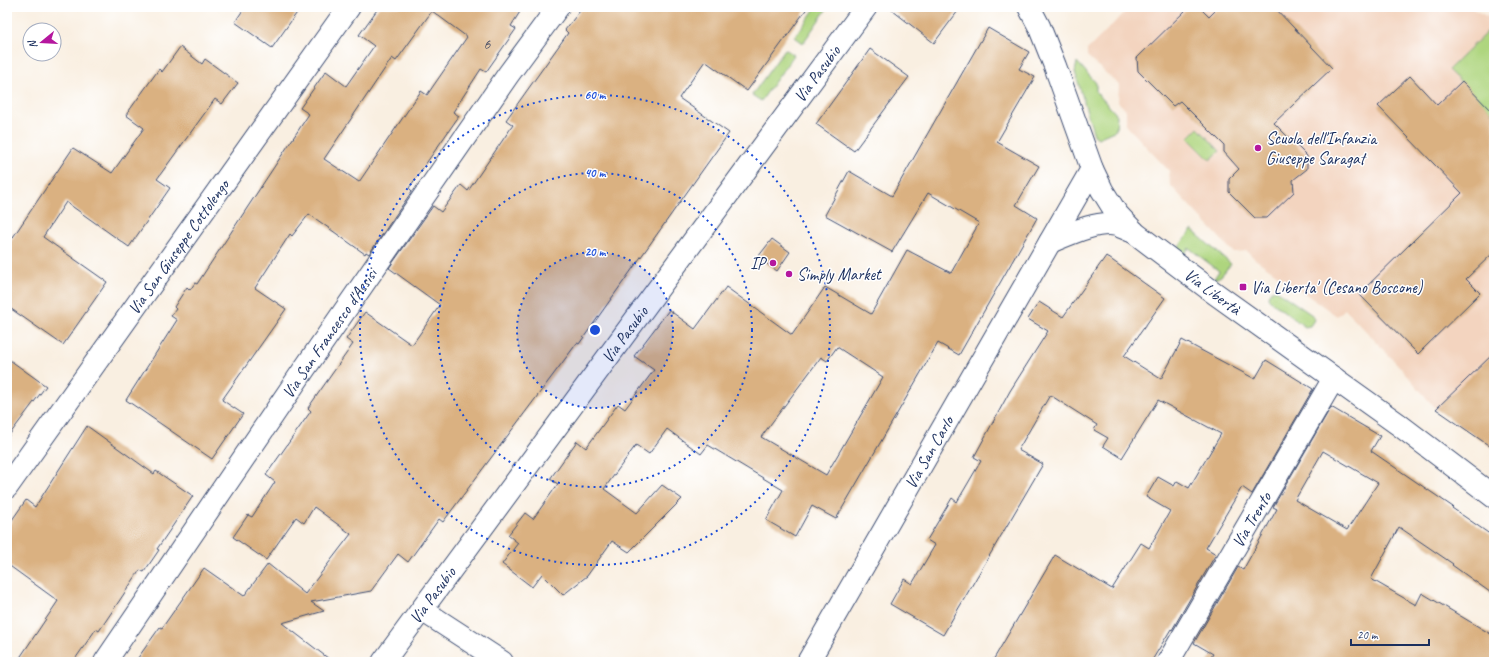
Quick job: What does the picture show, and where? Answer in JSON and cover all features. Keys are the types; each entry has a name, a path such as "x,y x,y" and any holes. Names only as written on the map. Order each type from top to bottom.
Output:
{"street":[{"name":"Via San Giuseppe Cottolengo","path":"7,487 349,7"},
{"name":"Via San Francesco d'Assisi","path":"105,662 323,342 508,75 558,7"},
{"name":"Via Pasubio","path":"383,662 866,7"},
{"name":"Via Libertà","path":"1029,7 1039,26 1055,66 1092,169 1102,190 1117,214 1135,233 1195,279 1398,424 1494,497"},
{"name":"Via San Carlo","path":"808,662 1092,169"},
{"path":"1050,242 1081,229 1096,226 1116,225 1135,233"},
{"name":"Via Trento","path":"1168,662 1334,378"},
{"path":"422,610 502,662"}],"shaded area":[{"path":"1130,7 1469,7 1494,20 1494,353 1436,409 1399,366 1345,309 1337,316 1255,259 1247,251 1233,252 1170,185 1169,171 1126,125 1126,110 1118,102 1119,85 1087,56 1087,50"}],"green space":[{"path":"816,7 828,7 803,43 795,37"},
{"path":"1494,25 1494,114 1448,70"},
{"path":"785,49 794,55 761,101 752,95"},
{"path":"1077,62 1096,83 1096,92 1117,115 1116,130 1098,138 1094,135 1075,72"},
{"path":"1198,128 1220,151 1210,160 1188,138"},
{"path":"1192,230 1231,264 1221,276 1213,280 1219,271 1189,248 1185,253 1180,254 1177,251 1178,247"},
{"path":"1271,290 1276,290 1312,315 1314,320 1310,326 1305,327 1269,300 1268,296"}],"building":[{"path":"245,7 301,7 272,48 235,22"},
{"path":"379,7 523,7 511,26 516,29 486,72 481,69 453,112 459,116 409,188 412,191 369,254 366,252 365,254 309,214 292,236 290,234 255,288 286,309 222,400 243,414 212,459 126,400 177,320 171,316 176,309 174,307 187,287 190,290 195,283 197,284 309,114 300,108 326,71 346,86 374,46 359,35","holes":["432,11 467,37 427,95 421,91 359,182 324,159 392,58 396,61"]},
{"path":"583,7 808,7 747,91 705,61 679,98 729,133 579,344 577,343 443,522 439,519 408,562 398,554 371,591 311,602 324,611 282,623 333,662 135,662 160,627 162,628 204,568 244,596 268,564 305,594 351,534 314,507 304,523 296,517 266,560 233,537 248,515 252,517 275,482 266,475 311,411 308,408 353,344 346,339 365,312 412,345 440,305 389,268 433,206 441,212 461,185 468,191 513,125 506,120 568,33 565,30"},
{"path":"888,7 961,7 934,43"},
{"path":"1189,7 1199,7 1209,17 1219,7 1274,7 1332,68 1274,123 1307,156 1307,169 1293,180 1294,192 1267,218 1255,218 1229,192 1229,179 1239,169 1224,152 1224,145 1180,101 1173,106 1138,71 1137,58"},
{"path":"988,28 1029,52 1019,69 1035,77 997,142 1039,166 1016,205 1037,218 959,355 938,343 836,519 812,506 795,537 766,520 783,490 708,445 701,454 667,429 649,454 636,445 604,489 637,513 662,485 682,499 629,552 612,541 587,576 563,595 542,574 532,587 502,564 518,543 508,535 525,513 533,519 558,484 550,479 577,441 586,448 618,404 625,409 654,370 634,356 669,310 695,329 726,287 792,335 825,287 871,314 907,250 951,273 979,223 928,193 892,252 825,215 849,171 892,196","holes":["837,347 883,377 826,475 761,437 821,357 827,361"]},
{"path":"180,47 202,64 205,59 238,83 222,104 215,99 157,179 170,188 129,247 66,202 43,237 107,282 63,345 7,306 7,246 73,148 112,173 144,128 126,115 159,69 162,72"},
{"path":"870,49 909,77 854,151 816,124"},
{"path":"1410,76 1437,105 1462,81 1494,114 1494,252 1466,279 1480,293 1418,354 1359,294 1462,193 1378,106"},
{"path":"772,239 790,252 777,271 758,257"},
{"path":"1106,256 1165,298 1124,356 1161,379 1182,340 1255,379 1266,360 1313,389 1252,494 1242,487 1206,548 1216,554 1172,630 1171,629 1151,662 992,662 1055,555 1112,589 1141,543 1149,548 1170,511 1146,497 1158,477 1174,486 1177,481 1189,488 1221,434 1158,400 1122,458 1103,446 1108,438 1094,430 1097,425 1050,395 1018,450 1043,464 943,635 890,604 904,579 912,584 935,545 927,540 952,498 957,502 981,461 974,457 1010,391 1048,331 1028,319 1039,302 1063,317"},
{"path":"1494,353 1494,449 1436,409"},
{"path":"7,358 46,386 7,438"},
{"path":"1331,407 1380,436 1371,451 1494,537 1494,595 1452,565 1453,564 1399,527 1371,579 1416,605 1422,593 1494,636 1494,662 1208,662 1213,654 1194,643 1238,567 1243,570 1277,509 1273,507","holes":["1323,451 1378,483 1347,530 1295,500"]},
{"path":"87,426 154,474 156,471 193,496 157,549 159,550 144,572 140,570 99,631 96,629 73,662 17,662 58,601 7,564 7,527 26,500 35,507"}],"place":[{"name":"Scuola dell'Infanzia Giuseppe Saragat","path":"1258,148"},
{"name":"IP","path":"773,263"},
{"name":"Simply Market","path":"789,274"},
{"name":"Via Liberta' (Cesano Boscone)","path":"1243,287"}]}
